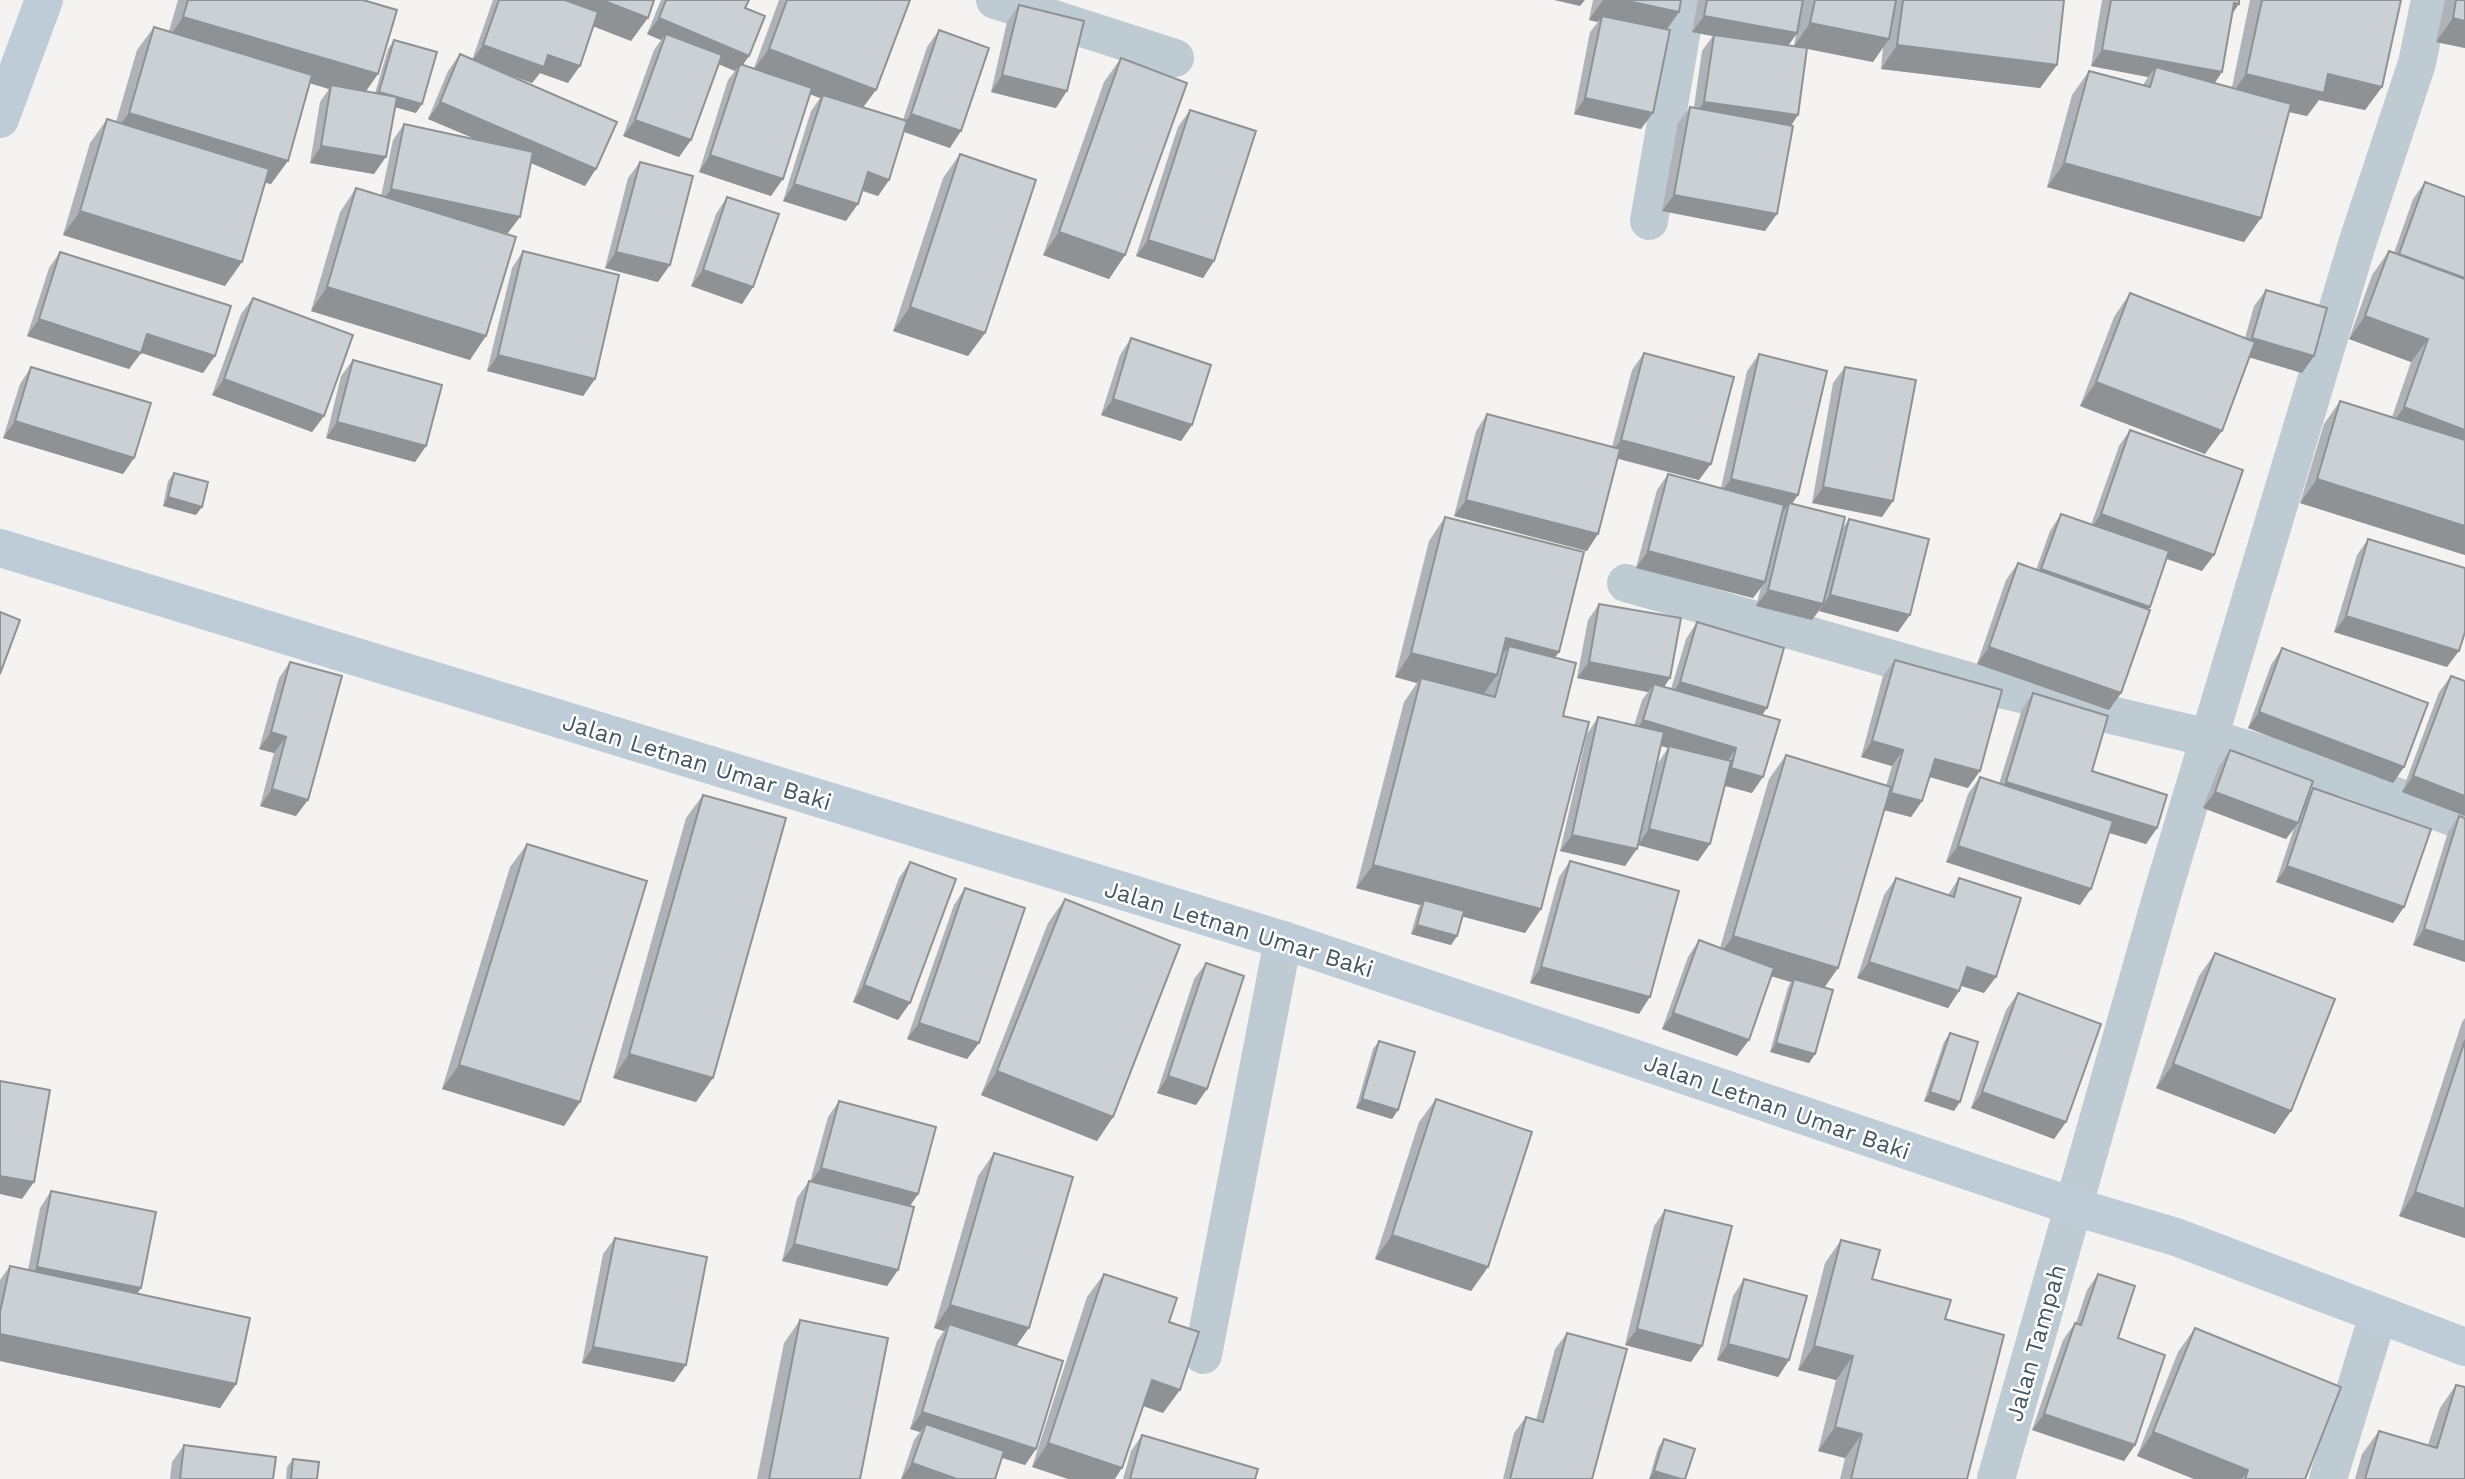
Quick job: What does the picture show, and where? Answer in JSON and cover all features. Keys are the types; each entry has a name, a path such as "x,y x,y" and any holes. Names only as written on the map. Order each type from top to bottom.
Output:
{"street":[{"path":"2,109 44,0"},
{"path":"995,0 1175,58"},
{"path":"1649,221 1687,0"},
{"name":"Jalan Tampah","path":"1996,1479 2209,738 2357,244 2417,62 2430,0"},
{"name":"Jalan Letnan Umar Baki","path":"0,548 1283,940 2076,1208 2176,1237 2465,1347"},
{"path":"1626,583 1983,685 2209,738 2352,780 2465,822"},
{"path":"1203,1355 1283,940"},
{"path":"2328,1479 2378,1315"}],"building":[{"path":"188,0 363,0 397,10 378,74 183,17"},
{"path":"499,0 565,0 598,12 580,66 548,55 544,67 483,45"},
{"path":"602,0 654,0 648,18"},
{"path":"666,0 749,0 745,8 765,16 749,56 659,18"},
{"path":"787,0 910,0 876,90 769,49"},
{"path":"1623,0 1681,0 1679,12"},
{"path":"1707,0 1803,0 1797,33 1704,16"},
{"path":"1815,0 1896,0 1889,39 1810,23"},
{"path":"1903,0 2064,0 2057,65 1897,45"},
{"path":"2111,0 2239,0 2239,4 2234,3 2222,72 2102,50"},
{"path":"2262,0 2401,0 2382,87 2328,74 2324,93 2246,74"},
{"path":"2456,0 2465,0 2465,21 2453,18"},
{"path":"1019,5 1084,21 1067,91 1002,75"},
{"path":"1602,16 1670,30 1653,113 1585,98"},
{"path":"154,27 312,75 288,161 129,113"},
{"path":"939,30 989,48 961,131 911,114"},
{"path":"666,34 722,55 691,140 635,120"},
{"path":"1714,35 1807,48 1798,115 1704,102"},
{"path":"394,40 437,52 422,104 379,92"},
{"path":"460,54 617,122 596,169 440,102"},
{"path":"1121,58 1187,83 1125,255 1059,232"},
{"path":"740,64 812,88 783,179 710,155"},
{"path":"2156,67 2291,104 2261,218 2064,163 2089,71 2150,87"},
{"path":"331,85 397,97 386,157 321,146"},
{"path":"823,95 907,121 889,180 868,172 858,204 794,184"},
{"path":"1690,107 1793,126 1777,214 1674,195"},
{"path":"1190,110 1256,131 1214,261 1148,240"},
{"path":"107,119 269,169 242,262 80,211"},
{"path":"404,124 533,152 520,217 391,189"},
{"path":"960,154 1036,180 985,333 910,307"},
{"path":"640,162 693,176 670,265 616,252"},
{"path":"2425,182 2465,197 2465,278 2399,254"},
{"path":"356,188 516,237 486,336 327,287"},
{"path":"727,197 779,214 753,287 703,270"},
{"path":"523,251 619,275 595,379 498,355"},
{"path":"2389,251 2465,279 2465,430 2404,407 2428,339 2365,316"},
{"path":"60,252 231,306 215,356 147,334 141,353 39,319"},
{"path":"2266,290 2327,308 2314,356 2252,338"},
{"path":"2130,293 2255,342 2222,431 2096,382"},
{"path":"253,298 353,335 324,416 224,379"},
{"path":"1131,338 1211,365 1192,425 1113,399"},
{"path":"1644,353 1734,377 1711,464 1621,440"},
{"path":"1759,354 1827,371 1798,495 1731,479"},
{"path":"353,360 442,385 426,446 337,422"},
{"path":"31,367 151,403 134,458 15,421"},
{"path":"1845,367 1916,380 1893,501 1823,487"},
{"path":"2340,401 2465,440 2465,526 2317,479"},
{"path":"1487,414 1620,449 1598,534 1466,500"},
{"path":"2130,430 2243,470 2214,555 2101,514"},
{"path":"174,473 208,482 202,507 168,497"},
{"path":"1668,474 1784,505 1765,582 1648,551"},
{"path":"1789,503 1845,517 1823,604 1768,590"},
{"path":"2061,514 2169,551 2150,607 2041,569"},
{"path":"1445,517 1584,552 1559,652 1506,638 1497,675 1411,653"},
{"path":"1849,519 1929,539 1910,615 1830,595"},
{"path":"2368,539 2465,568 2465,632 2459,651 2346,616"},
{"path":"2018,563 2150,610 2121,693 1989,647"},
{"path":"1599,604 1681,618 1670,678 1589,662"},
{"path":"0,612 20,620 0,674"},
{"path":"1697,622 1784,648 1767,708 1680,682"},
{"path":"1509,646 1576,663 1563,716 1589,722 1541,909 1373,865 1421,678 1495,697"},
{"path":"2282,648 2428,703 2404,767 2259,712"},
{"path":"1895,660 2002,690 1980,771 1935,759 1922,801 1891,793 1903,750 1872,741"},
{"path":"290,662 342,676 308,800 272,789 286,737 271,732"},
{"path":"2451,676 2465,681 2465,796 2413,776"},
{"path":"1654,684 1780,720 1763,777 1731,768 1736,748 1643,720"},
{"path":"2033,693 2108,716 2092,771 2167,795 2157,828 2006,782"},
{"path":"1598,717 1664,732 1637,849 1572,835"},
{"path":"1669,746 1731,761 1710,844 1649,829"},
{"path":"2230,750 2313,781 2298,823 2215,792"},
{"path":"1786,755 1891,787 1838,968 1733,936"},
{"path":"1980,777 2113,821 2091,889 1958,846"},
{"path":"2313,788 2431,829 2404,907 2287,866"},
{"path":"703,795 786,818 713,1078 629,1054"},
{"path":"2459,816 2465,818 2465,942 2424,929"},
{"path":"527,844 647,881 580,1102 459,1065"},
{"path":"1570,861 1679,891 1650,997 1541,967"},
{"path":"910,862 956,879 910,1003 864,985"},
{"path":"1896,878 1954,897 1959,878 2021,898 1996,977 1967,967 1959,991 1869,962"},
{"path":"965,888 1025,908 979,1043 919,1023"},
{"path":"1065,899 1180,945 1113,1117 997,1071"},
{"path":"1424,900 1464,911 1457,936 1417,925"},
{"path":"1699,940 1774,968 1749,1040 1673,1013"},
{"path":"2215,953 2335,999 2291,1111 2173,1064"},
{"path":"1206,963 1244,976 1207,1089 1168,1076"},
{"path":"1794,979 1833,990 1815,1054 1776,1043"},
{"path":"2018,993 2101,1024 2066,1122 1982,1092"},
{"path":"1950,1033 1978,1042 1960,1102 1930,1092"},
{"path":"2465,1040 2465,1209 2415,1192"},
{"path":"1379,1041 1415,1052 1398,1110 1362,1099"},
{"path":"0,1081 50,1090 34,1182 0,1176"},
{"path":"1436,1099 1532,1132 1488,1267 1392,1235"},
{"path":"839,1101 936,1127 918,1194 821,1168"},
{"path":"994,1153 1073,1177 1029,1328 950,1305"},
{"path":"809,1181 914,1207 898,1270 794,1244"},
{"path":"51,1191 156,1212 141,1288 37,1267"},
{"path":"1665,1210 1732,1226 1702,1346 1637,1329"},
{"path":"615,1238 707,1257 686,1365 593,1347"},
{"path":"1841,1240 1880,1250 1872,1279 1951,1300 1945,1319 2004,1335 1967,1479 1851,1479 1862,1434 1835,1427 1853,1356 1814,1346"},
{"path":"10,1266 250,1318 236,1384 0,1334 0,1312"},
{"path":"1104,1274 1177,1298 1169,1322 1199,1332 1180,1390 1152,1380 1122,1468 1048,1443"},
{"path":"2098,1274 2135,1286 2118,1338 2165,1355 2135,1445 2044,1414 2075,1323 2081,1325"},
{"path":"1744,1279 1807,1296 1789,1360 1728,1344"},
{"path":"800,1320 888,1338 860,1479 769,1479"},
{"path":"949,1324 1063,1361 1036,1449 922,1412"},
{"path":"2195,1328 2341,1387 2305,1479 2245,1479 2248,1470 2153,1432"},
{"path":"1567,1333 1627,1349 1592,1479 1510,1479 1526,1417 1543,1422"},
{"path":"2456,1385 2465,1387 2465,1479 2365,1479 2379,1431 2437,1448"},
{"path":"926,1424 1004,1451 995,1479 957,1479 912,1463"},
{"path":"1142,1435 1258,1469 1255,1479 1130,1479"},
{"path":"1664,1439 1695,1449 1685,1479 1654,1471"},
{"path":"184,1445 276,1457 273,1479 180,1479"},
{"path":"293,1459 319,1462 317,1479 291,1479"}]}
